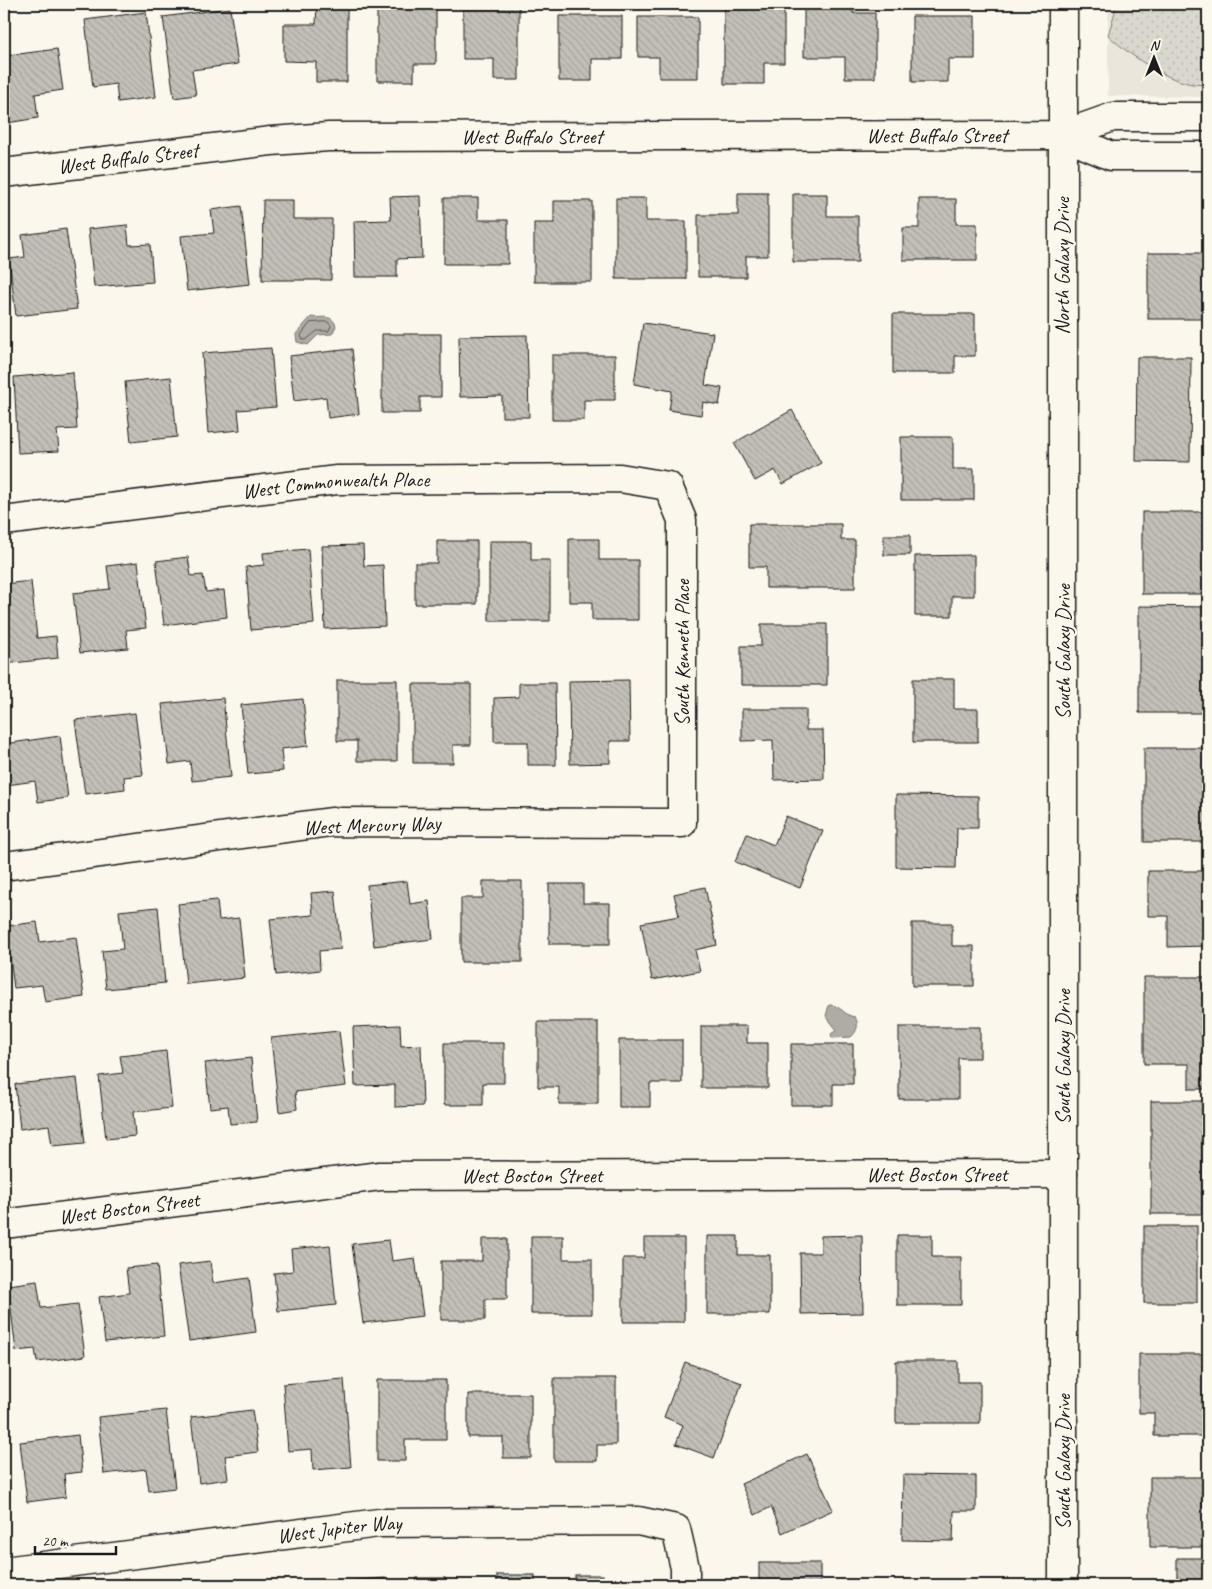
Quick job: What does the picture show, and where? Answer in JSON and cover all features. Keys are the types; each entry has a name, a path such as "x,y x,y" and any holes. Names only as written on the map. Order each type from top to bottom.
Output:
{"street":[{"name":"North Galaxy Drive","path":"1062,529 1063,4"},
{"path":"1062,136 1113,117 1208,118"},
{"path":"1062,136 1111,156 1208,156"},
{"name":"West Buffalo Street","path":"4,173 271,141 329,137 1062,136"},
{"name":"West Commonwealth Place","path":"4,521 337,480 620,478 668,486"},
{"name":"South Kenneth Place","path":"668,486 682,520 682,822"},
{"name":"South Galaxy Drive","path":"1062,529 1063,1585"},
{"name":"West Mercury Way","path":"4,866 331,822 682,822"},
{"name":"West Boston Street","path":"4,1224 380,1176 1063,1174"},
{"name":"West Jupiter Way","path":"4,1571 379,1523 638,1520 676,1529 686,1568 686,1585"}],"shaded area":[{"path":"1108,4 1208,4 1208,97 1108,96"},
{"path":"1115,4 1208,4 1208,84 1183,82 1169,77 1141,61 1117,43 1108,35 1115,12"}],"water":[{"path":"311,317 332,319 336,326 332,334 318,335 308,345 297,342 296,334"},
{"path":"829,1005 836,1006 848,1015 855,1017 857,1027 851,1037 832,1038 831,1034 837,1030 826,1016"}],"building":[{"path":"317,4 347,4 347,82 316,82 316,62 284,61 284,24 316,24"},
{"path":"377,4 436,4 436,64 414,64 414,81 377,81"},
{"path":"724,4 784,4 784,63 764,63 764,84 724,84"},
{"path":"804,4 853,4 853,13 875,13 875,78 845,78 845,57 804,57"},
{"path":"463,5 519,5 519,80 494,80 494,59 463,59"},
{"path":"230,8 238,64 192,70 196,95 174,98 163,17"},
{"path":"146,12 156,97 118,102 116,84 93,87 85,20"},
{"path":"559,16 622,16 622,59 592,59 592,81 559,81"},
{"path":"912,16 975,16 975,59 948,59 948,82 912,82"},
{"path":"638,17 698,17 698,78 659,78 659,57 638,57"},
{"path":"57,49 63,90 35,94 38,118 7,123 4,100 4,56"},
{"path":"738,193 768,193 768,256 746,256 746,277 698,277 698,215 738,215"},
{"path":"793,194 827,194 827,216 858,216 858,262 793,262"},
{"path":"420,196 422,258 397,259 397,277 355,277 354,221 391,220 390,197"},
{"path":"444,198 478,198 478,220 508,220 508,264 444,264"},
{"path":"616,198 646,198 646,221 686,221 686,279 616,279"},
{"path":"919,199 956,199 956,224 977,224 977,260 903,260 903,228 919,228"},
{"path":"263,200 293,200 293,219 332,219 331,280 262,280"},
{"path":"554,201 592,201 592,282 534,282 534,223 554,223"},
{"path":"241,206 250,284 187,291 181,236 214,233 211,210"},
{"path":"127,225 129,245 150,244 153,282 94,287 88,229"},
{"path":"66,229 77,309 16,316 9,259 25,257 22,235"},
{"path":"1148,253 1208,253 1208,319 1148,319"},
{"path":"893,314 975,314 975,356 955,356 955,373 893,373"},
{"path":"643,323 713,333 705,385 722,388 719,405 703,402 701,415 669,410 672,391 634,384"},
{"path":"382,334 441,334 441,397 420,397 420,413 382,413"},
{"path":"527,335 529,417 502,417 502,396 460,397 459,336"},
{"path":"271,348 276,407 238,410 240,430 208,433 202,353"},
{"path":"352,349 359,414 328,418 326,397 294,401 289,356"},
{"path":"552,355 615,355 615,400 584,400 584,420 552,420"},
{"path":"1137,357 1191,357 1190,462 1136,461"},
{"path":"73,372 77,429 57,430 59,451 18,453 14,377"},
{"path":"171,377 177,437 131,442 125,382"},
{"path":"792,410 821,463 783,484 775,470 755,481 734,443"},
{"path":"901,437 953,437 953,469 974,469 974,500 901,500"},
{"path":"1142,512 1208,512 1208,594 1142,594"},
{"path":"749,524 841,524 841,540 855,540 855,588 766,588 766,567 749,567"},
{"path":"884,535 910,535 910,555 884,555"},
{"path":"569,539 599,539 599,560 638,560 638,620 592,620 592,602 569,602"},
{"path":"437,541 477,541 477,604 415,604 415,563 437,563"},
{"path":"489,541 531,541 531,560 550,560 550,621 489,621"},
{"path":"363,545 364,566 383,565 385,626 325,629 322,546"},
{"path":"308,549 314,624 251,630 246,567 264,565 263,553"},
{"path":"974,555 974,596 952,596 952,616 915,616 915,556"},
{"path":"188,557 191,576 203,575 206,592 224,590 227,617 164,625 156,561"},
{"path":"138,562 146,628 126,630 128,648 80,653 73,593 110,589 107,566"},
{"path":"31,581 37,638 56,636 58,658 4,664 4,584"},
{"path":"1139,606 1208,607 1208,713 1139,713"},
{"path":"761,624 827,624 827,685 741,685 741,646 761,646"},
{"path":"913,679 954,679 954,709 978,709 978,742 913,742"},
{"path":"337,680 397,680 397,761 357,761 357,741 337,741"},
{"path":"629,680 630,741 610,741 610,763 570,764 569,681"},
{"path":"519,683 555,683 556,765 528,765 528,742 494,742 494,698 519,697"},
{"path":"413,684 471,684 471,745 453,745 453,763 413,763"},
{"path":"223,698 231,777 192,781 190,761 169,764 162,704"},
{"path":"303,699 308,746 281,749 283,771 248,774 241,705"},
{"path":"742,709 806,709 806,730 823,730 824,779 774,780 773,740 742,741"},
{"path":"135,713 143,775 124,777 125,789 85,794 75,720"},
{"path":"60,736 68,798 38,802 35,781 7,785 4,744"},
{"path":"1144,748 1208,748 1208,842 1144,842"},
{"path":"896,795 978,796 978,828 957,828 956,868 896,867"},
{"path":"786,816 823,831 800,888 735,862 747,834 774,845"},
{"path":"1148,871 1208,871 1208,946 1168,947 1168,916 1148,916"},
{"path":"407,881 410,904 429,901 433,939 374,946 367,885"},
{"path":"483,881 522,881 522,962 461,962 461,898 483,898"},
{"path":"549,884 583,884 583,903 610,903 610,944 549,944"},
{"path":"705,887 717,945 695,950 700,971 652,980 641,923 679,916 674,894"},
{"path":"335,891 341,949 319,951 320,970 276,975 270,919 313,915 311,893"},
{"path":"217,900 219,920 239,918 245,978 186,984 178,904"},
{"path":"158,907 165,983 106,989 102,951 123,949 119,911"},
{"path":"37,922 40,942 76,937 84,997 45,1002 42,985 14,988 6,926"},
{"path":"912,923 952,923 952,946 974,946 974,986 912,986"},
{"path":"1144,977 1208,977 1208,1089 1189,1089 1189,1064 1144,1064"},
{"path":"538,1022 598,1022 598,1104 559,1104 559,1087 538,1087"},
{"path":"400,1025 401,1046 421,1045 423,1106 395,1107 395,1085 355,1086 353,1027"},
{"path":"701,1026 747,1026 747,1043 768,1043 768,1088 701,1088"},
{"path":"899,1027 980,1027 980,1058 958,1058 958,1099 899,1099"},
{"path":"339,1031 346,1086 295,1092 297,1109 279,1112 271,1038"},
{"path":"619,1040 682,1040 682,1083 650,1083 650,1107 619,1107"},
{"path":"444,1043 504,1043 504,1083 483,1083 483,1105 444,1105"},
{"path":"791,1044 853,1044 853,1084 833,1084 833,1105 791,1105"},
{"path":"166,1051 172,1108 133,1112 135,1136 106,1139 99,1076 123,1073 120,1056"},
{"path":"251,1058 257,1122 230,1124 228,1106 210,1108 205,1063"},
{"path":"77,1078 85,1143 52,1146 49,1125 20,1129 15,1084"},
{"path":"1151,1101 1202,1101 1202,1214 1151,1214"},
{"path":"1144,1226 1197,1226 1197,1303 1144,1303"},
{"path":"862,1235 863,1313 801,1314 800,1253 821,1253 821,1236"},
{"path":"897,1235 932,1235 932,1257 961,1257 961,1305 897,1305"},
{"path":"531,1236 563,1236 563,1259 592,1259 592,1314 531,1314"},
{"path":"707,1236 738,1236 738,1255 770,1255 770,1314 707,1314"},
{"path":"644,1238 684,1238 684,1322 623,1322 623,1258 644,1258"},
{"path":"482,1239 507,1239 507,1299 485,1299 485,1320 441,1320 441,1261 482,1261"},
{"path":"389,1240 392,1261 415,1258 423,1316 363,1323 352,1244"},
{"path":"330,1245 336,1305 278,1311 274,1273 293,1271 291,1249"},
{"path":"210,1261 213,1283 249,1278 256,1332 189,1341 178,1265"},
{"path":"157,1265 164,1336 105,1342 99,1297 129,1293 126,1268"},
{"path":"37,1281 41,1308 78,1304 85,1356 37,1362 35,1349 16,1351 8,1285"},
{"path":"1139,1354 1208,1354 1208,1436 1154,1436 1154,1413 1139,1413"},
{"path":"896,1361 958,1361 958,1382 980,1382 980,1423 896,1423"},
{"path":"685,1362 742,1383 714,1458 676,1444 683,1425 664,1417"},
{"path":"554,1378 616,1378 616,1445 597,1445 597,1461 554,1461"},
{"path":"344,1379 351,1467 313,1470 312,1449 288,1451 283,1384"},
{"path":"377,1380 446,1380 446,1440 405,1440 405,1461 377,1461"},
{"path":"468,1394 531,1394 531,1458 503,1458 503,1437 468,1437"},
{"path":"166,1410 175,1488 149,1491 146,1469 104,1474 98,1417"},
{"path":"252,1410 258,1452 225,1456 228,1479 199,1483 191,1417"},
{"path":"78,1435 82,1472 64,1474 66,1497 27,1502 20,1442"},
{"path":"807,1454 833,1510 782,1533 771,1507 755,1515 741,1484"},
{"path":"903,1475 976,1476 976,1511 954,1511 953,1541 902,1540"},
{"path":"1150,1477 1202,1477 1202,1507 1208,1507 1208,1547 1150,1547"},
{"path":"1177,1558 1208,1558 1208,1585 1177,1585"},
{"path":"759,1563 820,1563 820,1585 759,1585"},
{"path":"497,1575 535,1575 535,1585 497,1585"},
{"path":"575,1575 603,1575 603,1585 575,1585"},
{"path":"386,1578 386,1585 344,1585 344,1581"},
{"path":"417,1578 445,1578 445,1585 417,1585"}]}
